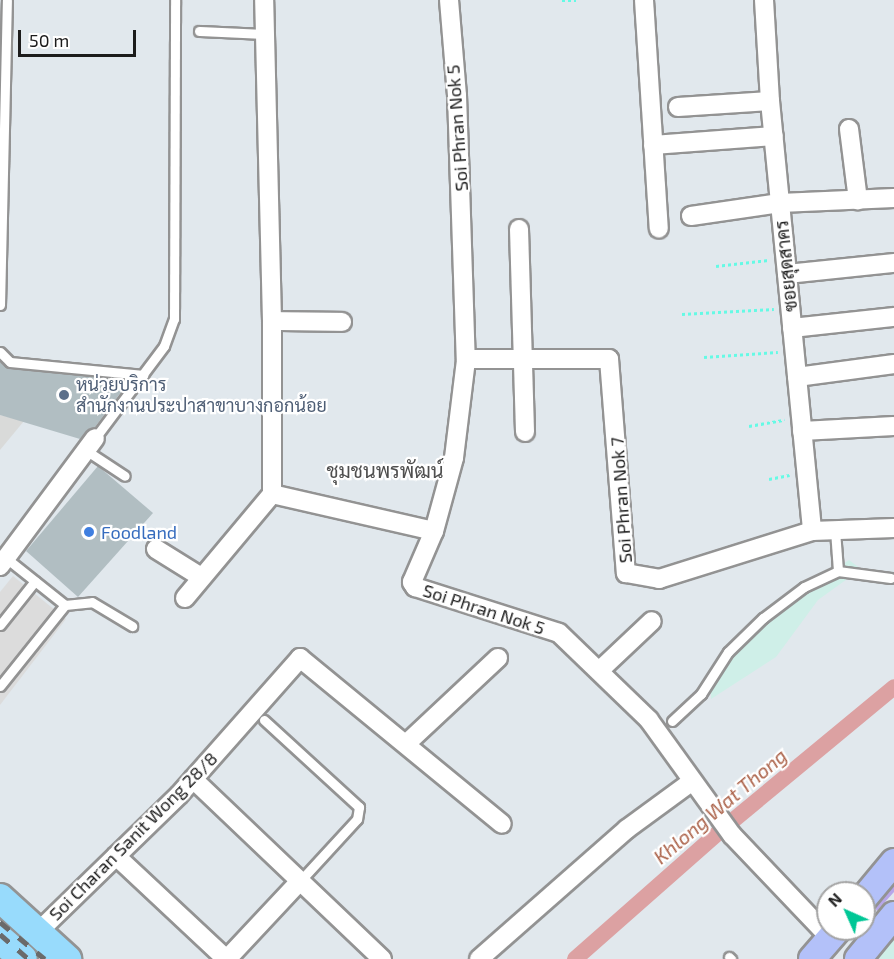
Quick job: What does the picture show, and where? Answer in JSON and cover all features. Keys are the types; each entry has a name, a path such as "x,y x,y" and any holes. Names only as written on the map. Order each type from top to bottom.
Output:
{"main road":[{"path":"876,884 894,862"},
{"path":"0,898 67,959"},
{"path":"0,914 50,959"},
{"path":"858,959 894,915"},
{"path":"0,939 23,959"},
{"path":"812,959 827,941"},
{"path":"0,954 5,959"}],"street":[{"path":"184,598 272,494 272,321 264,0"},
{"name":"Soi Phran Nok 5","path":"449,0 458,106 466,360 454,458 434,531 414,575 415,586 559,633 600,670 649,720 691,782 732,835 816,916"},
{"path":"644,0 659,229"},
{"name":"ซอยสุดสาคร","path":"764,0 770,101 794,351 804,417 806,473 812,531"},
{"path":"678,107 770,101"},
{"path":"849,129 858,200"},
{"path":"653,145 774,136"},
{"path":"691,216 780,203 894,198"},
{"path":"519,229 525,432"},
{"path":"786,266 894,263"},
{"path":"792,328 894,317"},
{"path":"272,321 342,322"},
{"name":"Soi Phran Nok 7","path":"473,359 605,357 611,363 626,573 659,579 812,531 894,528"},
{"path":"797,377 894,364"},
{"path":"804,417 894,426"},
{"path":"3,562 91,445"},
{"path":"272,494 434,531"},
{"path":"156,549 201,577"},
{"path":"600,670 652,621"},
{"name":"Soi Charan Sanit Wong 28/8","path":"37,933 193,779 300,658 406,744"},
{"path":"498,658 406,744 502,824"},
{"path":"193,779 382,959"},
{"path":"478,959 627,829 691,782"},
{"path":"116,856 226,959 300,881"}],"lane":[{"path":"0,305 7,0"},
{"path":"125,476 91,445 164,346 174,319 175,0"},
{"path":"199,31 265,34"},
{"path":"0,352 10,362 143,375"},
{"path":"835,530 838,571"},
{"path":"3,562 35,581 65,605"},
{"path":"672,721 695,702 728,652 763,618 804,587 838,571 891,578"},
{"path":"0,625 35,581"},
{"path":"0,686 65,605 92,602 132,626"},
{"path":"264,720 359,807 357,819 300,881"}],"path":[{"path":"562,0 576,0"},
{"path":"716,266 786,266"},
{"path":"682,314 790,309"},
{"path":"705,357 794,351"},
{"path":"749,426 804,417"},
{"path":"769,479 806,473"}],"shaded area":[{"path":"0,415 24,421 0,450"},
{"path":"849,560 861,569 818,600 776,657 711,699 711,667 763,618"},
{"path":"13,576 66,619 0,705 0,592"},
{"path":"894,876 894,892 877,911 876,897"},
{"path":"894,939 894,959 878,959"}],"building":[{"name":"หน่วยบริการ สำนักงานประปาสาขาบางกอกน้อย","path":"0,362 9,369 130,380 95,427 80,439 0,415"},
{"name":"Foodland","path":"98,466 153,513 78,597 26,551"}],"waterway":[{"name":"Khlong Wat Thong","path":"575,959 719,832 894,687"}],"railway":[{"path":"0,922 45,959"},
{"path":"0,934 29,959"}],"place":[{"name":"หน่วยบริการ สำนักงานประปาสาขาบางกอกน้อย","path":"64,395"},
{"name":"Foodland","path":"89,532"}],"district":[{"name":"ชุมชนพรพัฒน์","path":"385,470"}]}
